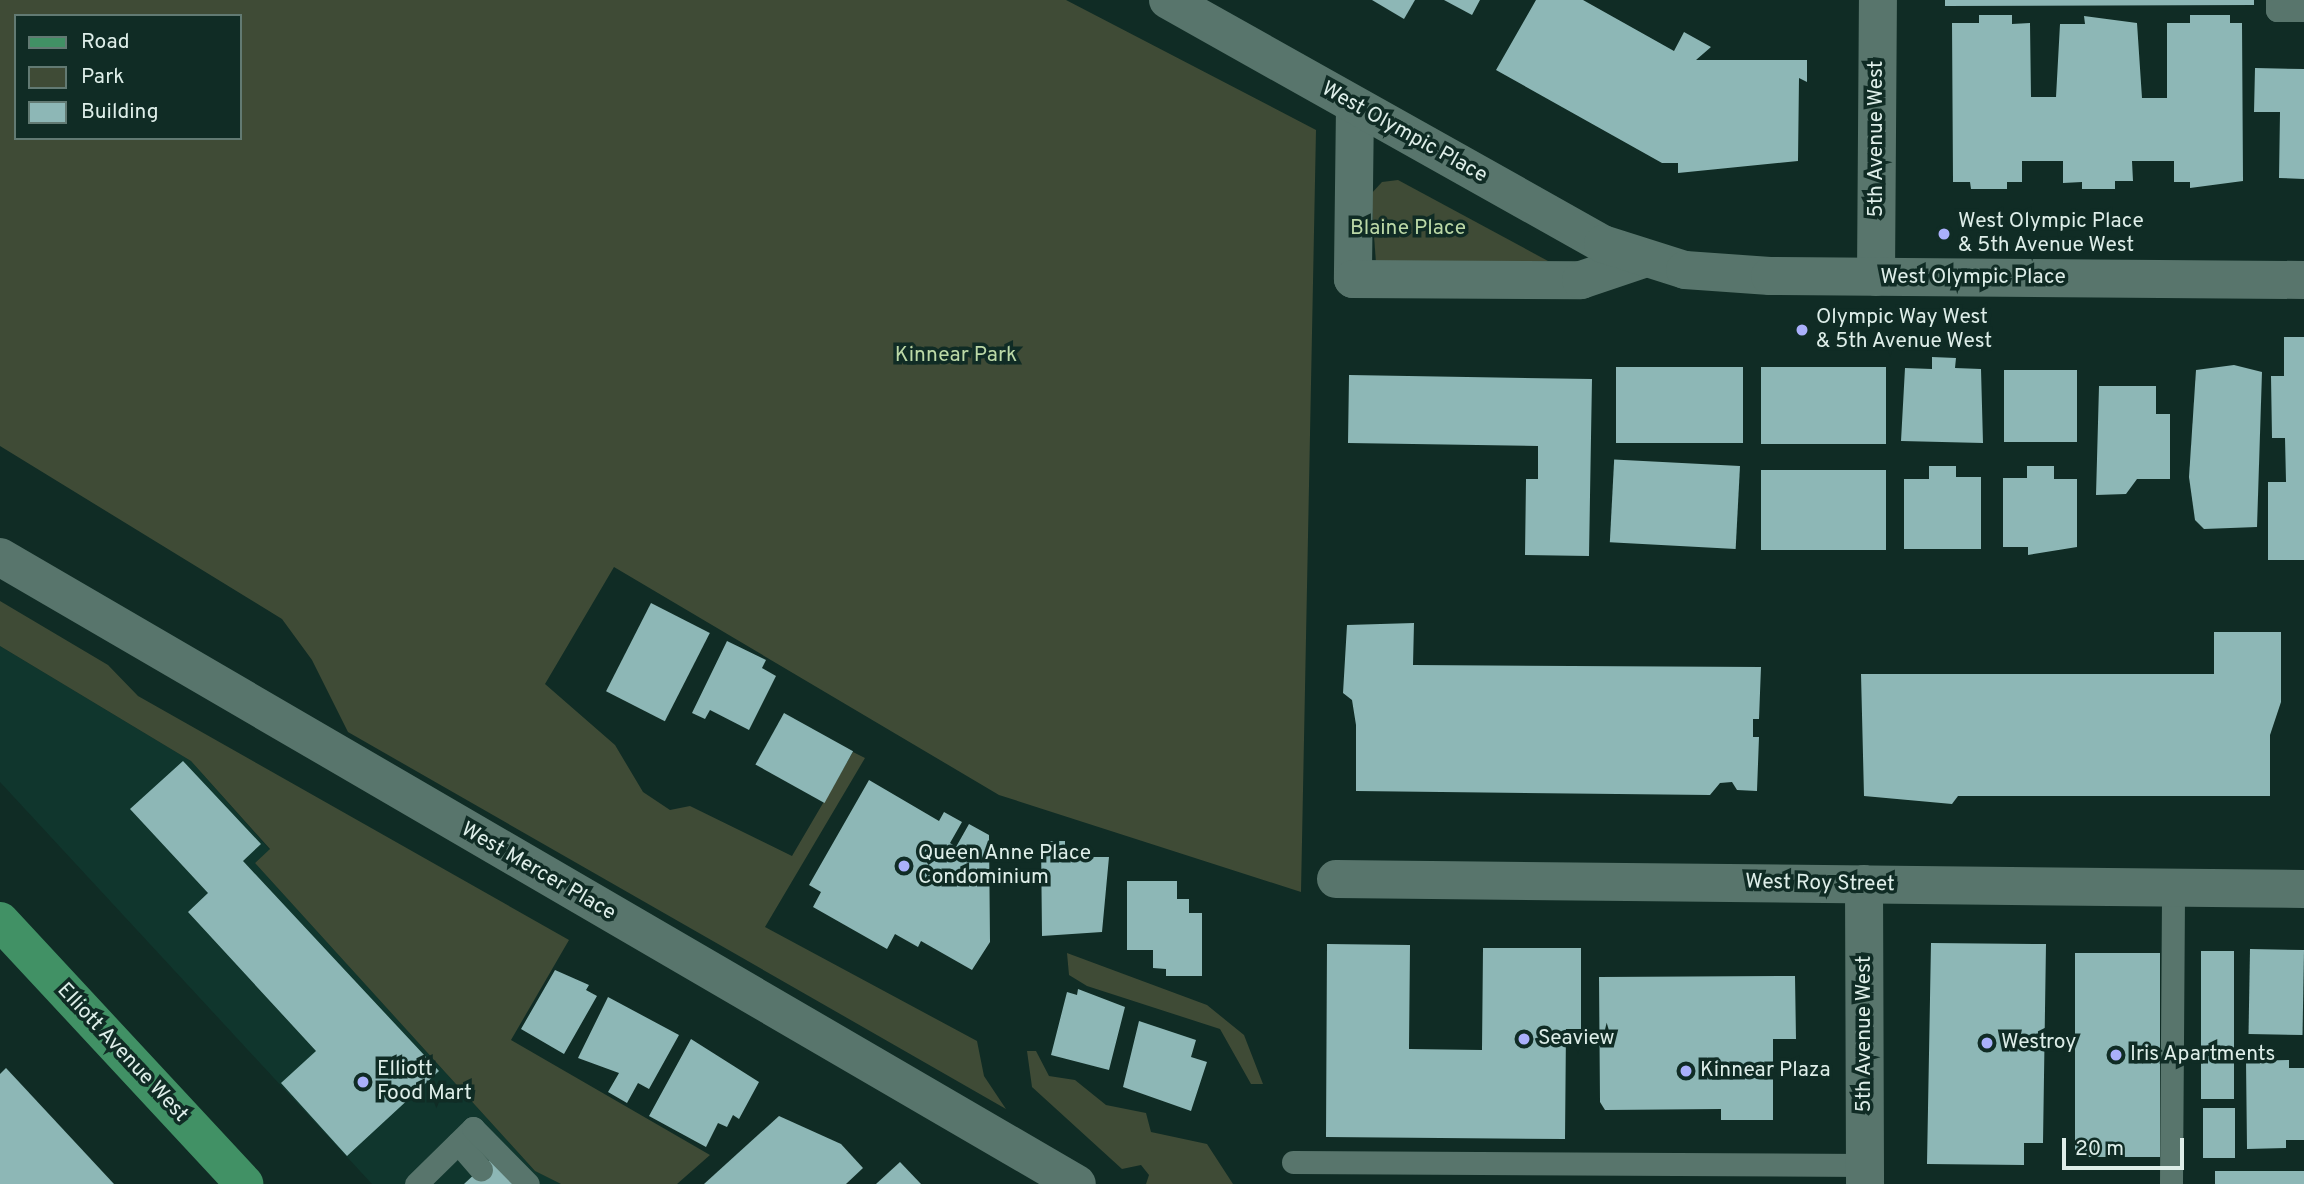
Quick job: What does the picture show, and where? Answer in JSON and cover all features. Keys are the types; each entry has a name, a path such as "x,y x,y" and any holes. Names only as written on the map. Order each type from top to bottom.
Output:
{"main road":[{"name":"Elliott Avenue West","path":"0,921 244,1184"}],"street":[{"name":"West Olympic Place","path":"1168,0 1565,224 1643,259 1727,275 2304,280"},
{"name":"5th Avenue West","path":"1876,277 1878,0"},
{"name":"West Olympic Place","path":"1355,106 1353,279 1581,280 1643,259"},
{"name":"West Mercer Place","path":"0,557 1077,1184"},
{"name":"West Roy Street","path":"1336,878 2304,888"},
{"name":"5th Avenue West","path":"1864,884 1865,1175"}],"lane":[{"path":"2277,0 2277,10 2304,10"},
{"path":"2171,1184 2174,887"},
{"path":"416,1184 440,1176 458,1143 473,1128 528,1184"},
{"path":"458,1143 481,1169"},
{"path":"1293,1162 1865,1175"}],"shaded area":[{"path":"0,646 191,761 270,850 255,863 535,1171 561,1184 372,1184 0,782"}],"green space":[{"name":"Kinnear Park","path":"0,0 1066,0 1316,130 1301,892 999,795 614,567 545,684 615,745 643,792 670,810 690,806 792,856 853,752 865,758 765,927 977,1041 984,1076 1006,1109 348,732 312,660 282,619 0,446"},
{"name":"Blaine Place","path":"1398,180 1548,261 1376,263 1371,194 1382,182"},
{"path":"0,601 108,665 138,696 569,940 511,1040 710,1155 677,1184 561,1184 535,1171 255,863 270,849 191,761 0,646"},
{"path":"1067,953 1207,1005 1244,1035 1263,1084 1251,1084 1220,1029 1087,986 1069,975"},
{"path":"1027,1051 1036,1051 1049,1076 1075,1080 1106,1105 1146,1113 1151,1132 1207,1144 1233,1184 1146,1184 1149,1175 1141,1165 1122,1169 1032,1087"}],"building":[{"path":"1372,0 1415,0 1404,19"},
{"path":"1444,0 1480,0 1472,15"},
{"path":"1536,0 1583,0 1674,51 1684,32 1711,47 1696,60 1807,60 1807,82 1799,78 1798,161 1678,173 1678,163 1662,163 1496,70"},
{"path":"1945,0 2254,0 2254,5 1945,6"},
{"path":"1979,15 2012,15 2012,24 2030,23 2031,97 2056,97 2060,24 2085,24 2084,16 2137,23 2142,98 2167,98 2167,23 2190,23 2190,15 2230,15 2230,23 2242,23 2243,181 2190,188 2190,182 2174,182 2174,161 2132,161 2133,181 2115,181 2115,189 2082,189 2082,182 2063,183 2063,161 2022,161 2022,182 2007,182 2007,189 1971,189 1970,182 1953,182 1952,23 1979,23"},
{"path":"2255,68 2304,69 2304,179 2279,178 2280,112 2254,112"},
{"path":"2284,337 2304,337 2304,560 2268,560 2268,482 2286,482 2285,438 2272,438 2271,376 2284,376"},
{"path":"1932,357 1956,358 1955,368 1981,369 1983,443 1901,441 1905,368 1932,369"},
{"path":"2234,365 2262,372 2257,527 2204,529 2195,520 2189,477 2196,370"},
{"path":"1616,367 1743,367 1743,443 1616,443"},
{"path":"1761,367 1886,367 1886,444 1761,444"},
{"path":"2004,370 2077,370 2077,442 2004,442"},
{"path":"1349,375 1592,379 1589,556 1525,555 1526,479 1538,479 1538,446 1348,443"},
{"path":"2099,386 2156,386 2156,414 2170,414 2170,479 2137,479 2126,494 2096,495"},
{"path":"1614,459 1740,466 1736,549 1610,542"},
{"path":"1929,466 1956,466 1956,477 1981,477 1981,549 1904,549 1904,479 1929,479"},
{"path":"2027,466 2054,466 2054,479 2077,479 2077,547 2028,555 2028,547 2003,547 2003,478 2027,478"},
{"path":"1761,470 1886,470 1886,550 1761,550"},
{"path":"651,603 710,633 665,721 606,691"},
{"path":"1414,623 1413,665 1761,667 1759,719 1753,719 1753,737 1759,737 1757,791 1737,790 1732,782 1720,783 1710,795 1356,791 1356,725 1352,700 1343,693 1347,625"},
{"path":"2214,632 2281,632 2281,702 2270,735 2270,796 1958,796 1952,804 1864,796 1861,674 2214,674"},
{"path":"727,641 766,660 762,668 776,676 749,730 710,710 705,719 692,713"},
{"path":"784,713 853,751 824,803 755,765"},
{"path":"183,761 261,844 243,861 439,1071 347,1156 281,1083 316,1051 188,912 208,893 130,809"},
{"name":"Queen Anne Place Condominium","path":"869,780 939,821 944,812 962,822 950,843 956,847 969,824 989,835 990,942 972,970 921,941 918,947 895,934 887,949 813,907 821,892 809,885"},
{"path":"1041,841 1065,841 1065,857 1109,857 1102,932 1042,936"},
{"path":"1127,881 1177,881 1177,899 1189,899 1189,913 1202,913 1202,976 1166,976 1166,969 1153,968 1153,950 1127,950"},
{"name":"Westroy","path":"1931,943 2046,944 2043,1143 2024,1143 2024,1165 1927,1164"},
{"name":"Seaview","path":"1327,944 1410,945 1409,1049 1482,1050 1483,948 1581,948 1581,1029 1566,1029 1565,1139 1326,1137"},
{"path":"2250,949 2304,950 2303,1035 2249,1034"},
{"path":"2201,951 2234,951 2234,1099 2201,1099"},
{"name":"Iris Apartments","path":"2075,953 2160,953 2160,1157 2075,1157"},
{"path":"555,970 589,985 586,990 597,996 564,1054 521,1029"},
{"name":"Kinnear Plaza","path":"1795,976 1796,1039 1773,1039 1773,1120 1721,1120 1721,1109 1605,1110 1600,1102 1599,977"},
{"path":"1078,989 1125,1007 1109,1070 1051,1055 1067,992 1077,995"},
{"path":"608,997 679,1035 649,1089 638,1083 627,1103 608,1092 619,1073 578,1058"},
{"path":"1139,1021 1196,1040 1191,1057 1207,1062 1191,1111 1123,1087"},
{"path":"691,1039 759,1082 739,1119 733,1115 727,1127 718,1123 706,1147 649,1116"},
{"path":"2289,1060 2289,1068 2304,1068 2304,1140 2286,1140 2286,1148 2247,1149 2246,1061"},
{"path":"6,1068 114,1184 0,1184 0,1074"},
{"path":"2203,1108 2235,1108 2235,1158 2203,1158"},
{"path":"779,1116 841,1144 863,1168 846,1184 704,1184"},
{"path":"493,1157 519,1184 464,1184"},
{"path":"900,1162 921,1184 876,1184"},
{"path":"2215,1171 2304,1171 2304,1184 2215,1184"}],"place":[{"name":"West Olympic Place & 5th Avenue West","path":"1944,234"},
{"name":"Olympic Way West & 5th Avenue West","path":"1802,330"},
{"name":"Queen Anne Place Condominium","path":"904,866"},
{"name":"Seaview","path":"1524,1039"},
{"name":"Westroy","path":"1987,1043"},
{"name":"Iris Apartments","path":"2116,1055"},
{"name":"Kinnear Plaza","path":"1686,1071"},
{"name":"Elliott Food Mart","path":"363,1082"}]}
